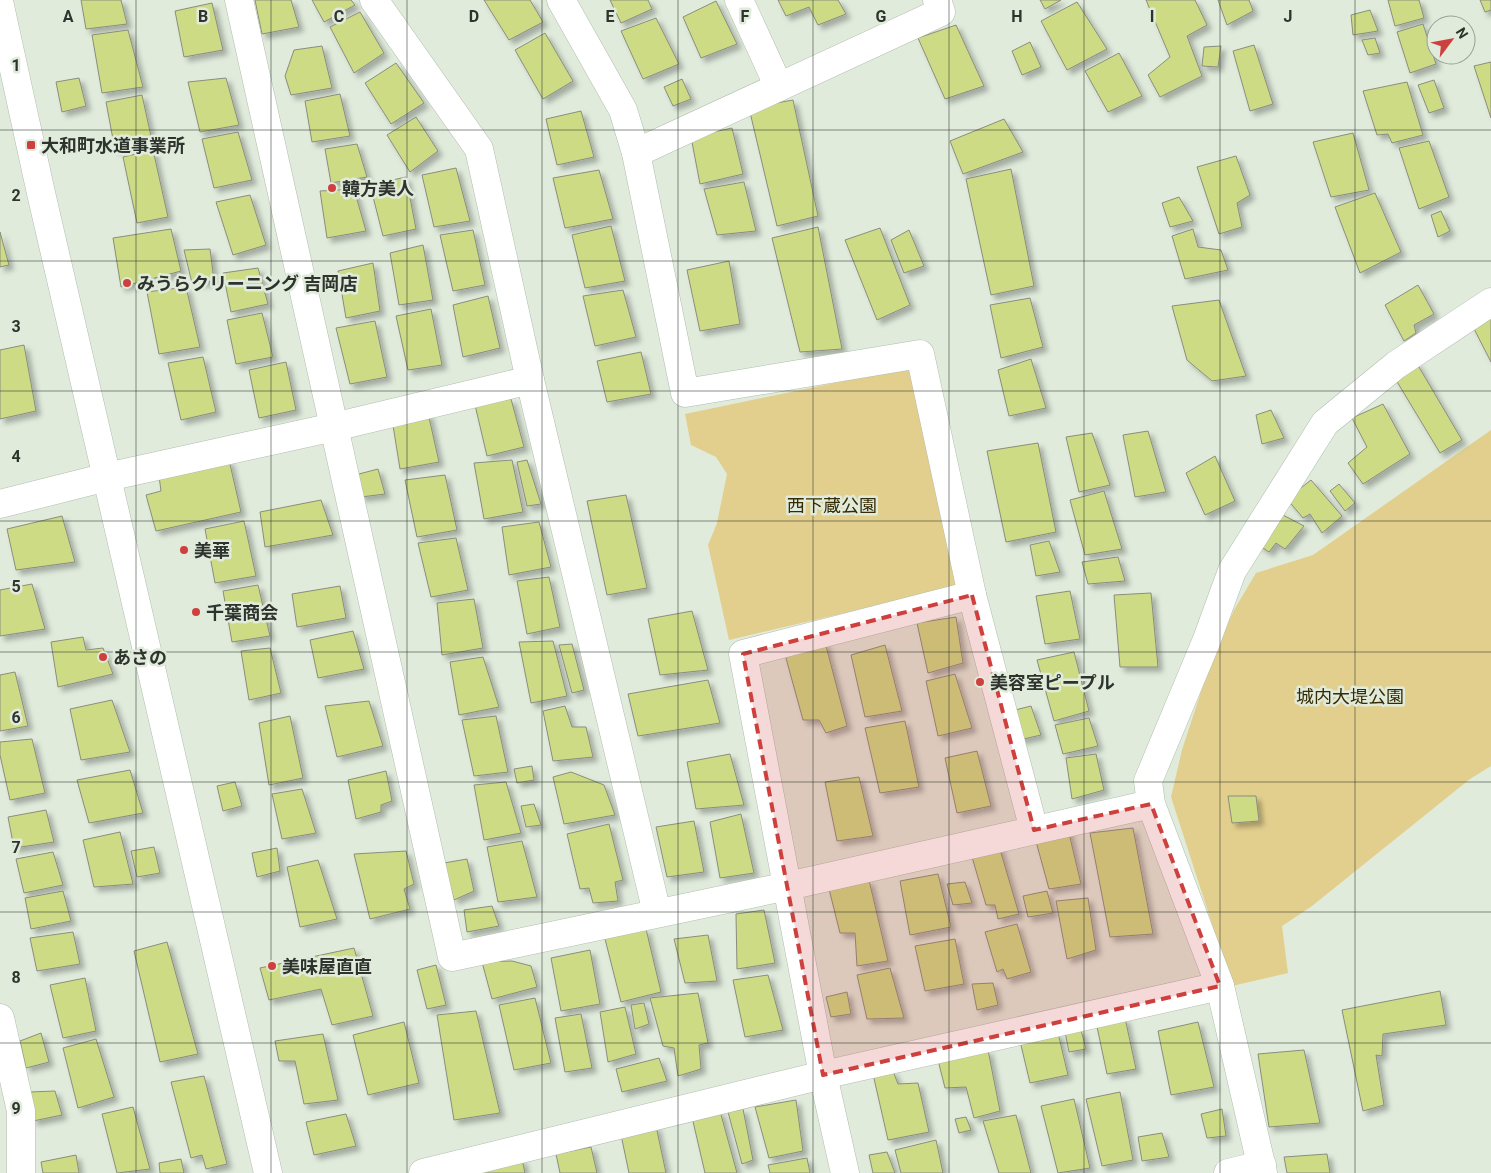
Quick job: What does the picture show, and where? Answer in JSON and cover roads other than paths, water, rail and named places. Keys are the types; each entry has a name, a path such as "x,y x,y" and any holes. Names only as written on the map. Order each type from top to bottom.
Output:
{"street":[{"path":"239,0 452,957 788,886 1151,804"},
{"path":"374,0 478,149 530,380 657,913"},
{"path":"561,0 623,110 636,154 685,393 920,354 972,595 1034,830"},
{"path":"739,0 779,87"},
{"path":"636,154 941,12 937,0"},
{"path":"0,6 268,1173"},
{"path":"1228,1173 1262,1169 1220,986 1151,804 1148,781 1206,642 1232,571 1325,423 1396,365 1491,302"},
{"path":"0,504 107,477 334,427 530,380"},
{"path":"845,1173 823,1075 743,654 972,595"},
{"path":"423,1173 823,1075 1220,986"},
{"path":"0,1018 21,1111 20,1173"}],"place":[{"name":"大和町水道事業所","path":"31,145"},
{"name":"韓方美人","path":"332,188"},
{"name":"みうらクリーニング 吉岡店","path":"127,283"},
{"name":"美華","path":"184,550"},
{"name":"千葉商会","path":"196,612"},
{"name":"あさの","path":"103,657"},
{"name":"美容室ピープル","path":"980,682"},
{"name":"美味屋直直","path":"272,966"}],"park label":[{"name":"西下蔵公園","path":"832,505"},
{"name":"城内大堤公園","path":"1350,696"}]}
